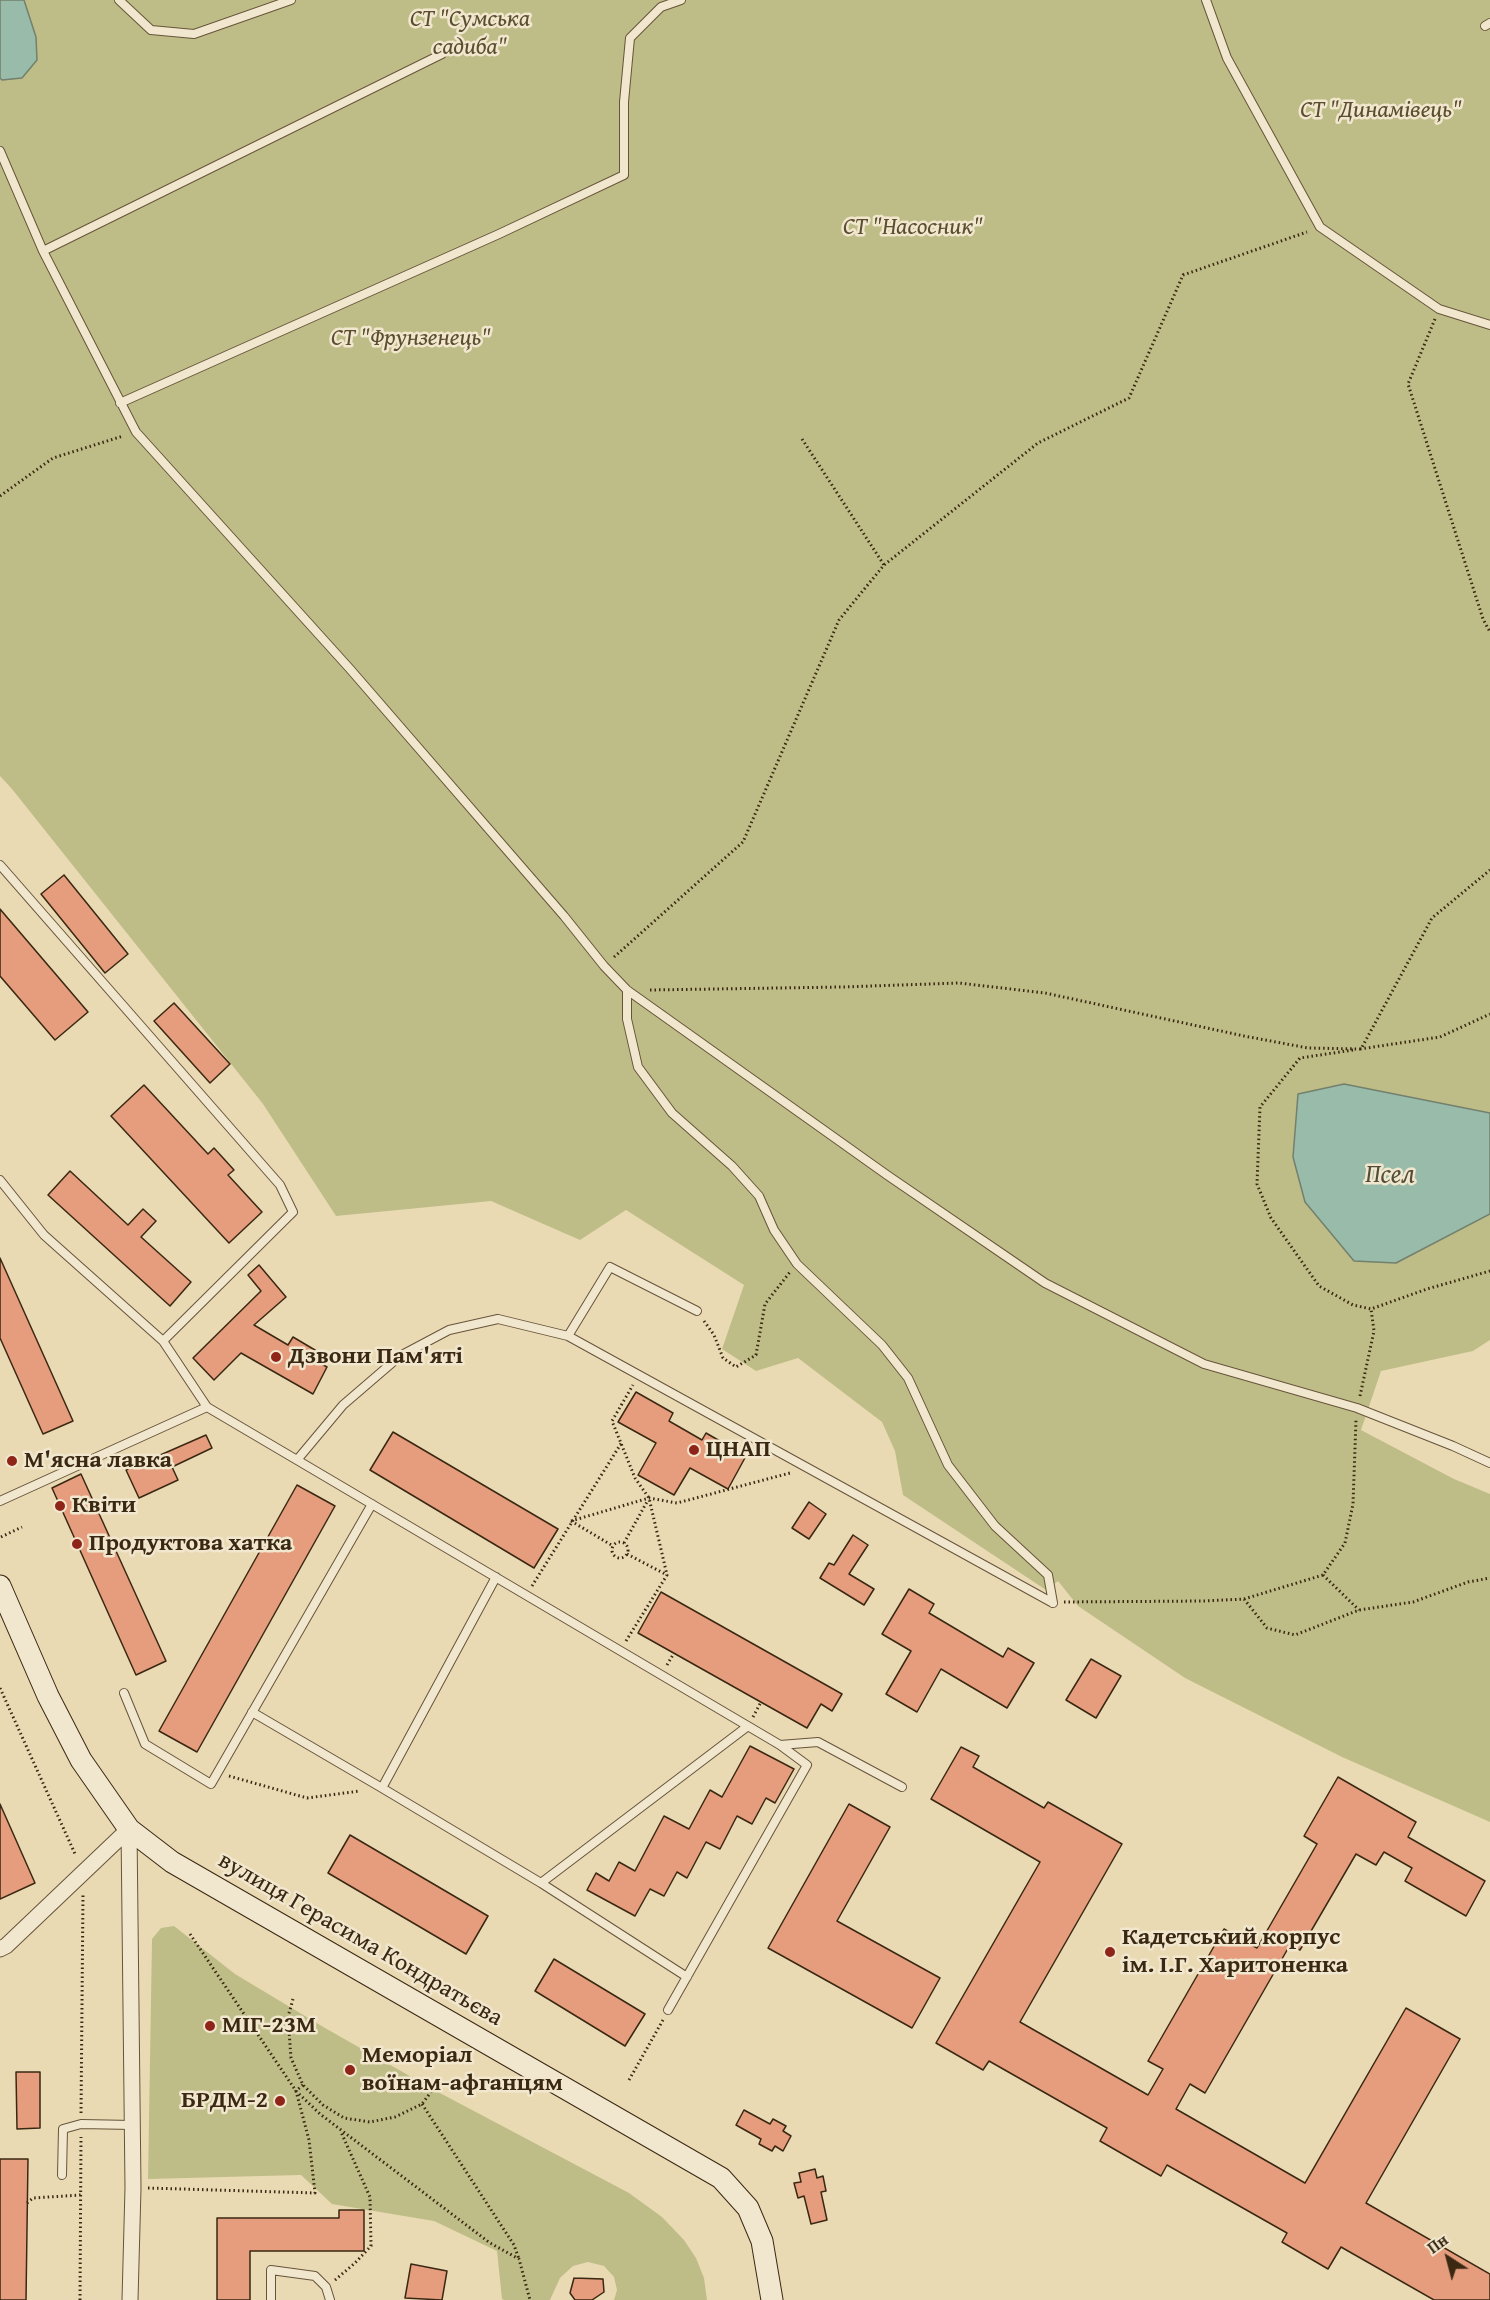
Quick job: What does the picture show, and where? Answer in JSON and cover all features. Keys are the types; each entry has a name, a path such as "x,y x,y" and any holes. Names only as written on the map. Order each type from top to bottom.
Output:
{"main road":[{"name":"вулиця Герасима Кондратьєва","path":"0,1586 48,1696 81,1760 129,1829 172,1862 721,2178 748,2208 762,2241 772,2300"}],"street":[{"path":"2,1949 84,1875 129,1829"},
{"path":"129,1829 133,2188 130,2300"}],"lane":[{"path":"119,0 151,30 194,34 291,0"},
{"path":"120,403 499,234 624,175 624,102 630,38 661,6 681,0"},
{"path":"1206,0 1227,58 1320,227 1439,309 1490,324"},
{"path":"43,251 442,54"},
{"path":"0,151 43,251 136,432 409,737 627,990 887,1175 1045,1283 1204,1364 1357,1408 1490,1463"},
{"path":"0,865 280,1185 293,1212 163,1341"},
{"path":"297,1460 343,1405 400,1356 449,1330 498,1319 568,1336 1053,1603 1048,1575 995,1526 948,1465 908,1378 882,1345 797,1264 774,1230 759,1196 732,1166 672,1113 638,1067 627,1019 627,990"},
{"path":"0,1180 44,1235 163,1341 207,1407 780,1745 807,1765 668,2010"},
{"path":"568,1336 610,1267 697,1311"},
{"path":"0,1501 207,1407"},
{"path":"124,1693 145,1744 211,1784 372,1504"},
{"path":"382,1788 496,1577"},
{"path":"252,1712 541,1883 687,1977"},
{"path":"541,1883 748,1726"},
{"path":"780,1745 818,1742 902,1787"},
{"path":"62,2175 63,2129 81,2124 132,2125"},
{"path":"271,2300 271,2270 315,2276 326,2287 330,2300"}],"path":[{"path":"604,966 743,842 839,620 884,565 1038,443 1129,398 1183,275 1320,227"},
{"path":"1439,309 1408,384 1483,619 1490,632"},
{"path":"0,496 53,458 136,432"},
{"path":"802,440 884,565"},
{"path":"1361,1049 1432,918 1490,870"},
{"path":"627,990 959,983 1045,993 1244,1036 1308,1047 1361,1049"},
{"path":"1490,1014 1440,1037 1300,1058 1260,1107 1257,1184 1271,1218 1319,1286 1353,1305 1371,1309 1490,1270"},
{"path":"697,1311 714,1335 723,1358 736,1366 756,1355 765,1304 797,1264"},
{"path":"1080,1601 1244,1599 1323,1575 1345,1543 1353,1504 1357,1408 1374,1331 1371,1309"},
{"path":"620,1650 667,1575 649,1498 635,1478 612,1421 639,1374"},
{"path":"526,1595 622,1442"},
{"path":"571,1521 649,1498 677,1503 809,1468"},
{"path":"624,1543 649,1498"},
{"path":"571,1521 613,1546"},
{"path":"1,1536 22,1527"},
{"path":"624,1543 618,1542 613,1546 612,1552 616,1557 627,1554"},
{"path":"624,1543 627,1554"},
{"path":"627,1554 667,1575"},
{"path":"1323,1575 1359,1610"},
{"path":"1244,1599 1267,1628 1295,1635 1359,1610 1413,1602 1468,1582 1490,1578"},
{"path":"0,1688 84,1875 80,2300"},
{"path":"217,1773 307,1798 382,1788"},
{"path":"190,1934 296,2091 340,2130 490,2243 519,2259"},
{"path":"294,1999 288,2017 291,2058 303,2085 323,2105 344,2118 370,2122 395,2117 422,2104 440,2080"},
{"path":"629,2080 668,2010"},
{"path":"296,2091 303,2085"},
{"path":"133,2188 315,2193 309,2140 296,2091"},
{"path":"422,2104 514,2245 530,2300"},
{"path":"326,2287 356,2263 370,2246 370,2197 340,2130"},
{"path":"27,2203 33,2198 81,2195"}],"green space":[{"path":"24,0 1490,0 1490,1113 1344,1084 1298,1094 1396,1263 1490,1214 1490,1340 1473,1351 1381,1371 1361,1430 1454,1479 1490,1494 1490,1822 1342,1757 1185,1678 1078,1606 1058,1581 1046,1590 903,1495 895,1451 882,1422 798,1358 756,1371 722,1349 744,1285 626,1210 580,1240 491,1201 336,1216 263,1104 0,776 0,78 2,80 36,37"},
{"path":"174,1926 235,1974 325,2028 438,2092 629,2193 662,2217 684,2240 696,2258 704,2278 707,2300 614,2300 617,2290 614,2277 604,2266 588,2262 573,2266 560,2278 550,2300 504,2300 502,2299 497,2251 434,2221 332,2204 301,2175 148,2179 152,1939 161,1928"}],"water":[{"path":"0,0 24,0 36,37 37,60 22,78 2,80 0,78"},
{"name":"Псел","path":"1344,1084 1490,1113 1490,1214 1396,1263 1354,1261 1305,1202 1293,1157 1298,1094"}],"building":[{"path":"64,875 128,954 105,973 41,894"},
{"path":"0,909 88,1012 55,1040 0,976"},
{"path":"174,1003 230,1064 210,1083 154,1021"},
{"path":"144,1085 208,1154 214,1148 234,1170 228,1175 262,1212 229,1243 111,1116"},
{"path":"70,1171 128,1225 143,1209 156,1221 141,1237 191,1282 170,1306 48,1195"},
{"path":"0,1258 73,1421 43,1434 0,1338"},
{"path":"259,1265 286,1297 254,1325 288,1345 293,1337 320,1353 316,1361 327,1367 313,1394 241,1353 214,1380 193,1358 261,1291 248,1275"},
{"name":"ЦНАП","path":"636,1392 673,1413 669,1421 702,1440 706,1433 746,1456 728,1489 690,1468 674,1495 638,1475 656,1443 618,1422"},
{"path":"393,1432 558,1529 534,1568 370,1470"},
{"path":"206,1435 212,1448 172,1467 178,1480 139,1498 126,1470"},
{"path":"81,1474 166,1661 136,1675 52,1488"},
{"path":"297,1485 335,1506 197,1752 159,1731"},
{"path":"809,1502 826,1514 809,1539 792,1528"},
{"path":"853,1535 868,1545 849,1574 874,1589 864,1605 820,1578 829,1563 834,1565"},
{"path":"909,1589 934,1604 929,1613 1003,1657 1008,1648 1034,1663 1007,1708 941,1669 917,1712 886,1694 911,1651 882,1634"},
{"path":"661,1592 842,1694 832,1711 821,1704 807,1728 638,1633"},
{"path":"1091,1659 1121,1676 1096,1718 1066,1700"},
{"path":"750,1746 794,1769 775,1803 766,1798 752,1824 737,1816 720,1849 706,1842 687,1878 677,1872 664,1896 650,1889 635,1916 587,1890 596,1873 609,1881 619,1862 635,1871 664,1816 689,1829 710,1790 722,1797"},
{"path":"961,1747 979,1756 973,1767 1044,1808 1048,1802 1122,1844 1020,2022 1148,2095 1163,2069 1148,2061 1224,1929 1257,1948 1317,1844 1304,1836 1338,1777 1416,1822 1408,1837 1485,1881 1466,1916 1405,1881 1412,1868 1384,1852 1376,1865 1356,1854 1300,1950 1290,1945 1205,2093 1190,2084 1176,2109 1305,2183 1406,2008 1460,2039 1366,2203 1490,2274 1490,2300 1434,2300 1341,2247 1328,2269 1282,2242 1287,2233 1167,2165 1161,2176 1100,2141 1107,2128 989,2061 983,2070 936,2043 1040,1862 931,1799"},
{"path":"0,1804 35,1883 0,1899"},
{"path":"849,1804 890,1827 837,1921 940,1978 912,2028 768,1948"},
{"path":"350,1835 488,1916 466,1954 328,1873"},
{"path":"554,1959 645,2014 625,2046 535,1991"},
{"path":"16,2072 40,2072 40,2128 17,2129"},
{"path":"744,2110 770,2124 773,2119 786,2126 783,2131 791,2136 783,2151 775,2146 772,2151 759,2144 761,2139 736,2125"},
{"path":"0,2159 28,2159 26,2300 0,2300"},
{"path":"815,2169 817,2178 823,2176 826,2191 821,2192 827,2220 811,2224 804,2196 798,2198 794,2183 801,2182 799,2173"},
{"path":"339,2210 364,2210 364,2251 250,2251 250,2300 217,2300 217,2218 339,2218"},
{"path":"411,2264 447,2271 442,2300 405,2298"},
{"path":"574,2278 603,2279 604,2292 592,2300 575,2300 570,2293"}],"place":[{"name":"Дзвони Пам'яті","path":"276,1357"},
{"name":"ЦНАП","path":"694,1450"},
{"name":"М'ясна лавка","path":"12,1461"},
{"name":"Квіти","path":"60,1506"},
{"name":"Продуктова хатка","path":"77,1544"},
{"name":"Кадетський корпус ім. І.Г. Харитоненка","path":"1110,1952"},
{"name":"МІГ-23М","path":"210,2026"},
{"name":"Меморіал воїнам-афганцям","path":"350,2070"},
{"name":"БРДМ-2","path":"280,2101"}],"park label":[{"name":"СТ \"Сумська садиба\"","path":"470,34"},
{"name":"СТ \"Динамівець\"","path":"1381,111"},
{"name":"СТ \"Насосник\"","path":"913,228"},
{"name":"СТ \"Фрунзенець\"","path":"411,339"}]}
